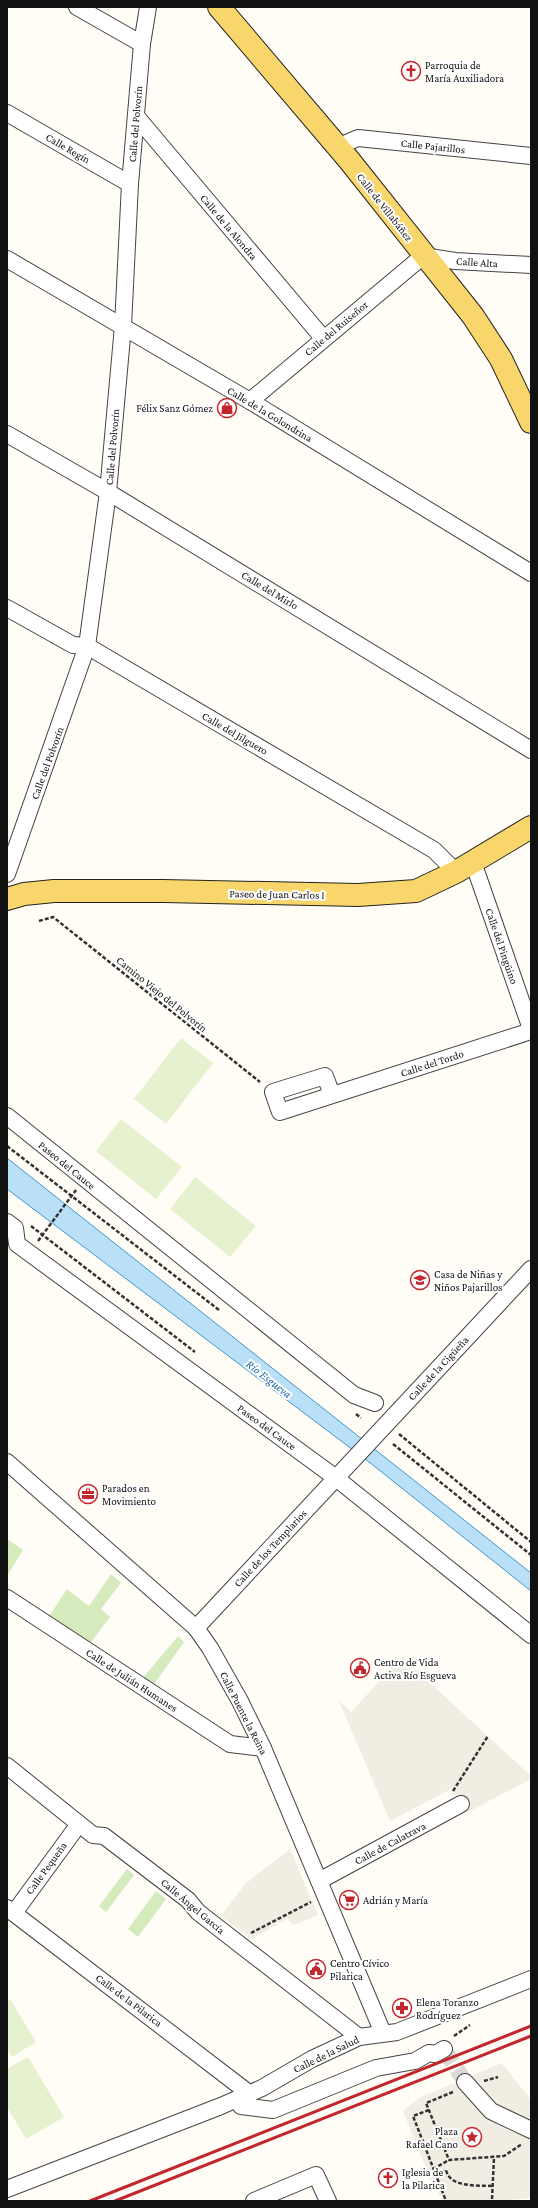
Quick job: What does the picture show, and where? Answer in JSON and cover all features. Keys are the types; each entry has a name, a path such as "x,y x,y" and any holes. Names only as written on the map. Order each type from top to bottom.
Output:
{"main road":[{"name":"Calle de Villabáñez","path":"219,7 337,147 423,256 473,316 497,352 531,422"},
{"name":"Paseo de Juan Carlos I","path":"7,899 24,894 54,891 171,891 358,896 416,891 464,867 531,826"}],"street":[{"path":"77,7 142,44"},
{"name":"Calle del Polvorín","path":"7,874 87,646 108,492 123,326 130,184 142,44 148,7"},
{"name":"Calle Regín","path":"7,113 130,184"},
{"name":"Calle de la Alondra","path":"136,116 323,338"},
{"name":"Calle Pajarillos","path":"337,147 358,138 531,156"},
{"name":"Calle del Ruiseñor","path":"250,401 323,338 423,256"},
{"name":"Calle Alta","path":"423,256 454,261 531,266"},
{"name":"Calle de la Golondrina","path":"7,259 250,401 531,573"},
{"name":"Calle del Mirlo","path":"7,434 108,492 531,750"},
{"name":"Calle del Jilguero","path":"7,608 73,645 87,646 464,867"},
{"name":"Calle del Pingüino","path":"464,867 531,1030"},
{"name":"Calle del Tordo","path":"273,1092 325,1076 332,1095 531,1030"},
{"name":"Paseo del Cauce","path":"7,1116 354,1395 375,1403"},
{"name":"Paseo del Cauce","path":"10,1229 17,1244 341,1473 531,1635"},
{"name":"Calle de la Cigüeña","path":"341,1473 531,1269"},
{"name":"Calle Puente la Reina","path":"7,1462 196,1628 210,1648 240,1701 262,1748 383,2033"},
{"name":"Calle de los Templarios","path":"196,1628 341,1473"},
{"name":"Calle de Julián Humanes","path":"7,1598 230,1744 262,1748"},
{"name":"Calle Ángel García","path":"7,1766 93,1835 104,1836 188,1900 198,1912 235,1942 358,2037"},
{"name":"Calle de Calatrava","path":"319,1881 456,1807"},
{"name":"Calle Pequeña","path":"10,1910 79,1824"},
{"name":"Calle de la Pilarica","path":"10,1910 243,2096"},
{"name":"Calle de la Salud","path":"7,2189 243,2096 312,2059 358,2037 398,2032 531,1979"},
{"path":"243,2096 241,2106 273,2110 376,2068 415,2061 429,2053 435,2054 444,2049"},
{"path":"465,2082 491,2111 528,2136"},
{"path":"254,2201 316,2175 328,2201"}],"path":[{"name":"Camino Viejo del Polvorín","path":"39,921 53,917 273,1092"},
{"name":"Paseo del Cauce","path":"7,1146 223,1313"},
{"path":"43,1235 71,1196"},
{"path":"355,1413 361,1418"},
{"path":"401,1435 531,1542"},
{"path":"393,1444 531,1555"},
{"path":"456,1807 453,1788 488,1736"},
{"path":"235,1942 317,1899"},
{"path":"449,2160 426,2103 453,2092"},
{"path":"429,2110 413,2116 446,2201"},
{"path":"433,2169 449,2160 494,2158 504,2156 528,2136"},
{"path":"492,2199 494,2158"},
{"path":"435,2174 446,2170 448,2177 454,2183 492,2186"}],"green space":[{"path":"181,1038 213,1063 166,1124 134,1099"},
{"path":"121,1119 182,1167 156,1199 96,1151"},
{"path":"195,1177 256,1226 230,1257 170,1209"},
{"path":"7,1539 23,1550 7,1576"},
{"path":"111,1574 121,1583 101,1609 110,1617 89,1645 48,1618 67,1589 89,1606"},
{"path":"178,1636 184,1642 153,1686 142,1679"},
{"path":"127,1869 134,1875 106,1912 99,1906"},
{"path":"156,1891 166,1899 138,1937 128,1929"},
{"path":"10,1999 36,2042 12,2057 7,2049 7,2000"},
{"path":"28,2057 64,2117 26,2139 7,2107 7,2069"}],"shaded area":[{"path":"402,1657 531,1776 531,1779 466,1813 453,1788 390,1821 339,1701 351,1712"},
{"path":"290,1849 318,1915 294,1925 287,1919 252,1939 221,1916 245,1884"},
{"name":"Plaza Rafael Cano","path":"502,2063 531,2100 531,2198 498,2201 444,2201 431,2181 403,2111 419,2098"}],"water":[{"name":"Río Esgueva","path":"7,1158 531,1573 531,1591 369,1462 7,1189"}],"tunnel":[{"path":"444,2049 465,2082"}],"railway":[{"path":"90,2201 531,2026"},
{"path":"115,2201 531,2036"}],"place":[{"name":"Parroquia de María Auxiliadora","path":"411,71"},
{"name":"Félix Sanz Gómez","path":"227,408"},
{"name":"Casa de Niñas y Niños Pajarillos","path":"420,1280"},
{"name":"Parados en Movimiento","path":"88,1494"},
{"name":"Centro de Vida Activa Río Esgueva","path":"360,1668"},
{"name":"Adrián y María","path":"349,1900"},
{"name":"Centro Cívico Pilarica","path":"316,1969"},
{"name":"Elena Toranzo Rodríguez","path":"402,2008"},
{"name":"Plaza Rafael Cano","path":"472,2137"},
{"name":"Iglesia de la Pilarica","path":"388,2178"}]}
